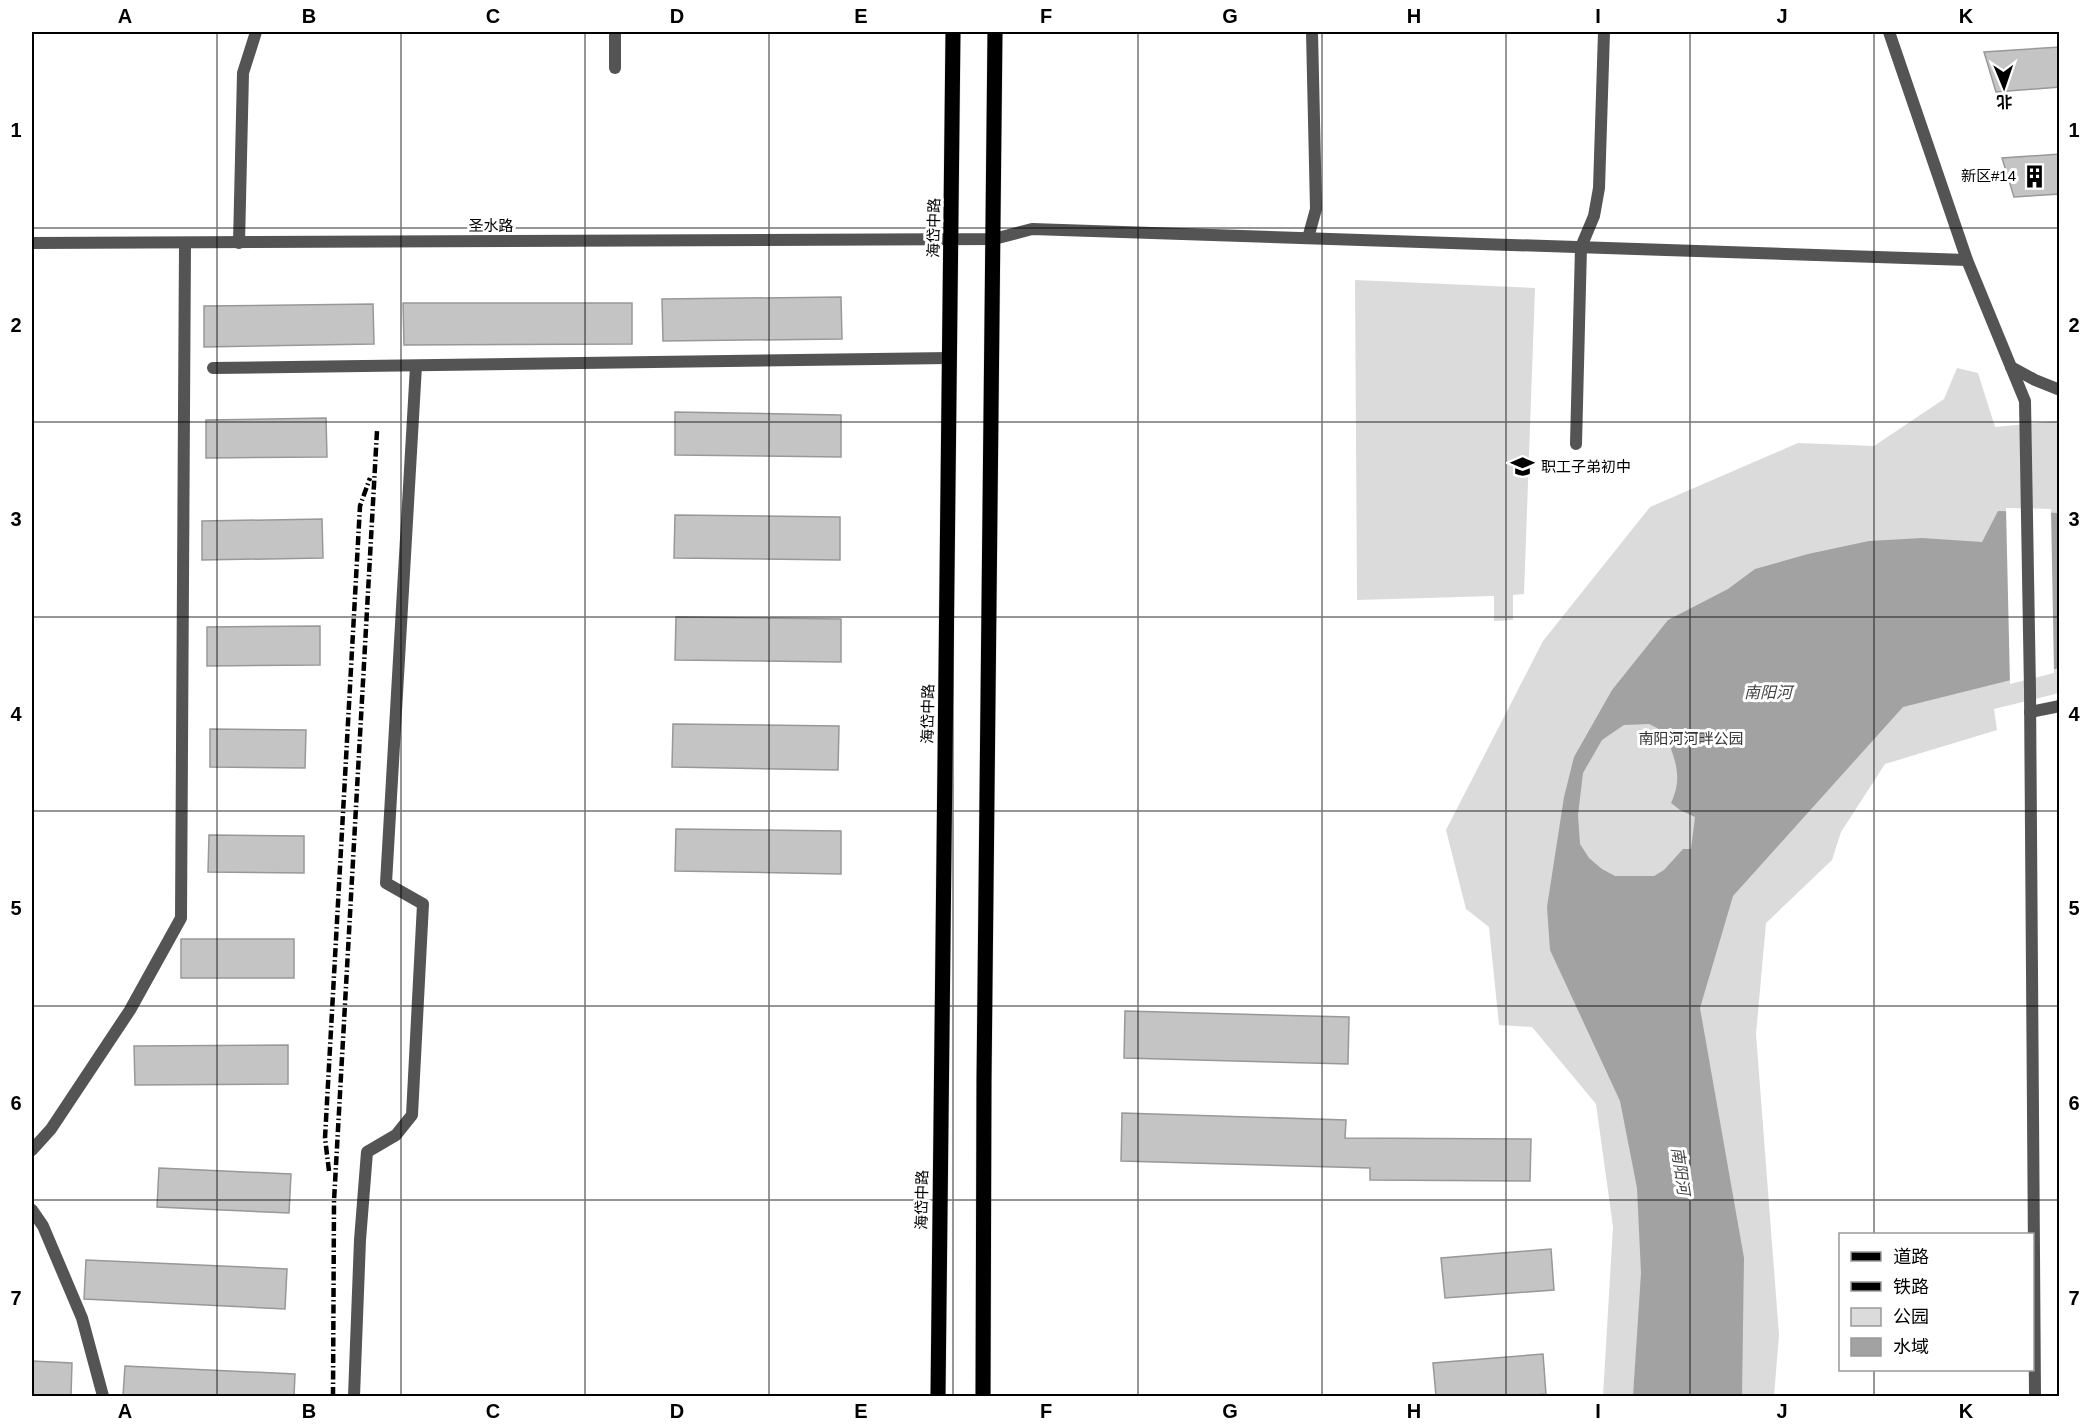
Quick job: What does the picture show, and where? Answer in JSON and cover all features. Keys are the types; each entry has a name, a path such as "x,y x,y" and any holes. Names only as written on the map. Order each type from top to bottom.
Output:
{"main road":[{"name":"海岱中路","path":"938,1396 953,32"},
{"path":"983,1396 995,32"}],"street":[{"path":"239,243 243,73 256,32"},
{"path":"615,32 615,68"},
{"path":"1308,238 1316,209 1312,32"},
{"path":"1576,444 1581,247 1594,216 1599,188 1604,32"},
{"path":"1889,32 1967,261 2025,401 2030,690 2034,1233"},
{"name":"圣水路","path":"32,243 994,239 1032,229 1967,261"},
{"path":"32,1150 51,1129 123,1020 182,918 186,244"},
{"path":"213,368 950,357"},
{"path":"354,1396 360,1240 368,1152 396,1135 412,1115 423,904 386,883 416,366"},
{"path":"2011,367 2035,381 2060,390"},
{"path":"2030,712 2060,706"},
{"path":"32,1210 43,1226 82,1318 103,1396"},
{"path":"2034,1259 2035,1396"}],"green space":[{"path":"1355,280 1535,288 1524,594 1513,595 1513,620 1494,621 1494,596 1357,600"},
{"name":"南阳河河畔公园","path":"1957,368 1978,373 1995,427 2059,421 2059,693 1994,709 1997,730 1885,764 1841,832 1832,860 1766,923 1756,1034 1779,1335 1774,1396 1603,1396 1613,1227 1596,1104 1532,1027 1499,1025 1489,927 1466,909 1446,830 1543,641 1650,507 1798,443 1874,446 1944,399"}],"water":[{"name":"南阳河","path":"1998,511 2059,513 2059,668 1903,707 1733,896 1700,1008 1744,1258 1742,1396 1633,1396 1641,1273 1637,1188 1620,1101 1550,950 1547,907 1564,797 1574,757 1612,690 1668,620 1728,589 1755,569 1808,554 1869,541 1922,538 1982,542","holes":["1649,724 1665,732 1677,776 1671,803 1695,817 1691,849 1683,849 1664,870 1654,876 1615,876 1589,858 1580,844 1578,815 1583,773 1602,740 1624,725"]}],"pier":[{"path":"2006,508 2051,509 2054,673 2010,684"}],"building":[{"path":"2060,47 2060,87 1996,92 1984,52"},
{"name":"新区#14","path":"2060,154 2060,194 2014,197 2002,158"},
{"path":"841,297 842,339 663,341 662,299"},
{"path":"403,303 632,303 632,344 404,345"},
{"path":"373,304 374,344 204,347 204,306"},
{"path":"675,412 841,415 841,457 675,455"},
{"path":"326,418 327,457 206,458 206,420"},
{"path":"675,515 840,517 840,560 674,558"},
{"path":"322,519 323,558 202,560 202,521"},
{"path":"676,617 841,619 841,662 675,660"},
{"path":"320,626 320,665 207,666 207,627"},
{"path":"673,724 839,726 838,770 672,767"},
{"path":"210,729 306,730 305,768 210,767"},
{"path":"676,829 841,831 841,874 675,871"},
{"path":"209,835 304,836 304,873 208,872"},
{"path":"181,939 294,939 294,978 181,978"},
{"path":"1125,1011 1349,1017 1348,1064 1124,1058"},
{"path":"288,1045 288,1084 135,1085 134,1046"},
{"path":"1122,1113 1346,1120 1345,1138 1531,1139 1530,1181 1370,1180 1370,1168 1121,1161"},
{"path":"159,1168 291,1174 289,1213 157,1207"},
{"path":"1551,1249 1554,1290 1445,1298 1441,1258"},
{"path":"86,1260 287,1269 285,1309 84,1299"},
{"path":"1543,1354 1546,1394 1436,1396 1433,1363"},
{"path":"32,1361 72,1363 71,1396 32,1396"},
{"path":"125,1366 295,1374 294,1396 123,1396"}],"railway":[{"path":"333,1396 334,1201 377,431"},
{"path":"329,1171 325,1138 360,506 370,478"}],"place":[{"name":"新区#14","path":"2034,176"},
{"name":"职工子弟初中","path":"1523,467"}]}
